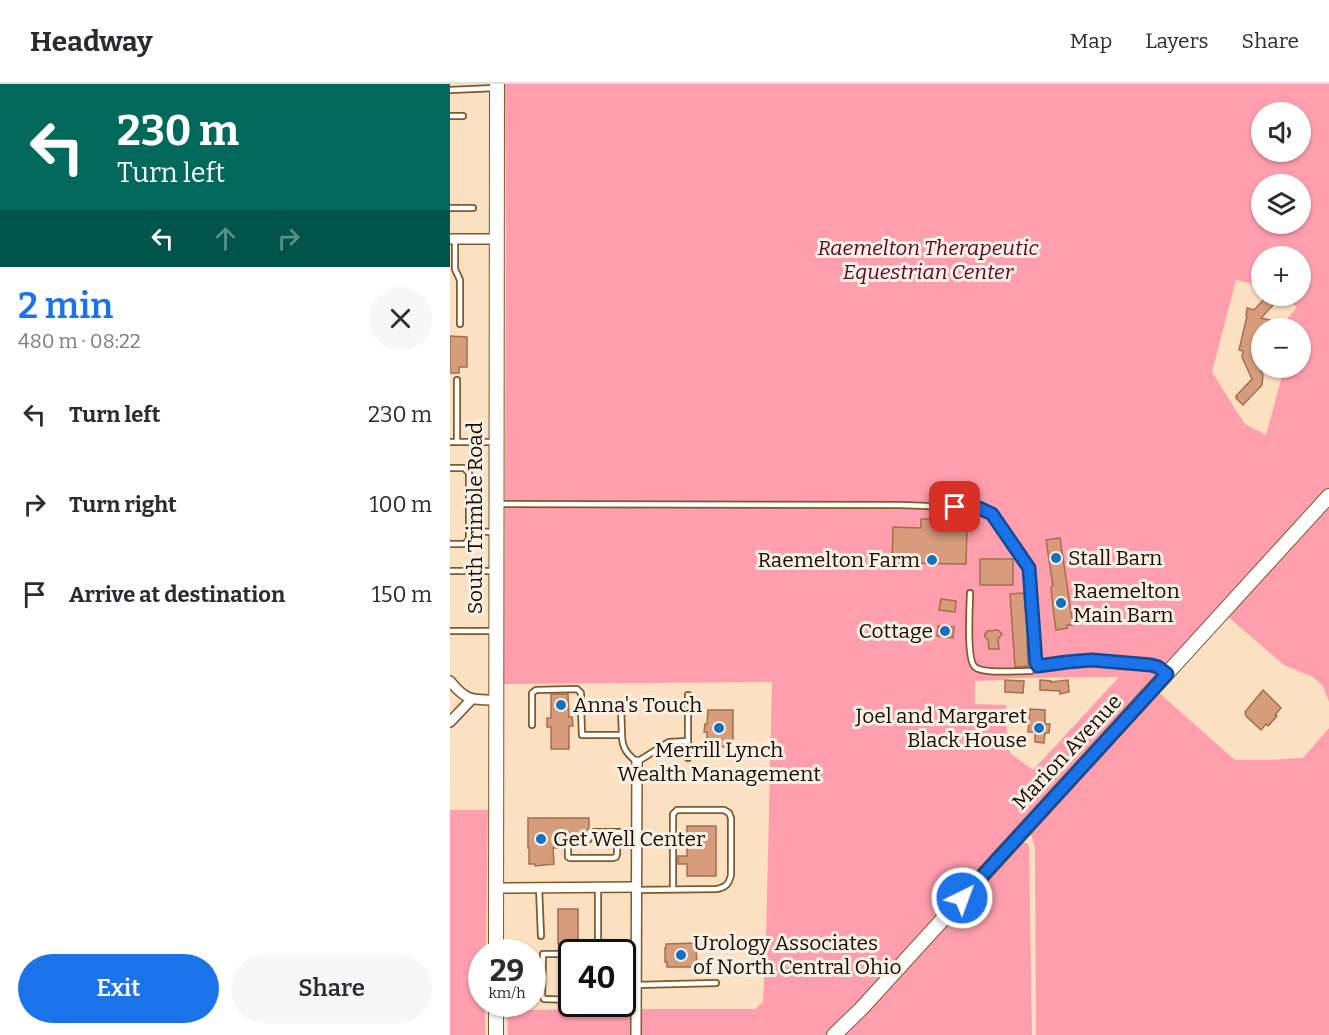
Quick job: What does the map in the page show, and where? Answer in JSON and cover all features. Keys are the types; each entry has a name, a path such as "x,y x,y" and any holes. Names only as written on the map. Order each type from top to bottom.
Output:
{"main road":[{"name":"South Trimble Road","path":"496,939 497,86"},
{"name":"Marion Avenue","path":"834,1035 861,1009 1329,496"},
{"path":"496,1017 496,1035"}],"street":[{"path":"453,239 497,239"},
{"path":"450,681 471,700 496,700"},
{"path":"450,722 471,700"},
{"path":"636,939 637,762"},
{"path":"496,888 636,888"},
{"path":"636,1017 636,1035"}],"lane":[{"path":"450,90 462,87 497,86"},
{"path":"450,116 463,116"},
{"path":"450,208 473,208"},
{"path":"453,239 453,269 460,280 460,324"},
{"path":"457,380 457,442"},
{"path":"450,442 496,442"},
{"path":"450,468 464,468 469,473 469,539 465,544 450,544"},
{"path":"955,507 957,491"},
{"path":"496,504 979,508 992,514 1029,568 1038,666"},
{"path":"469,531 496,532"},
{"path":"450,571 496,572"},
{"path":"970,593 970,656 975,667 985,671 1031,671 1038,666 1102,660 1151,665 1167,674"},
{"path":"450,631 496,632"},
{"path":"532,725 532,693 536,690 577,689 581,693 582,735 622,735"},
{"path":"688,695 688,758"},
{"path":"581,708 621,707 623,747 637,762 669,742 688,741"},
{"path":"636,888 673,890 724,888 730,882 731,818 729,813 724,810 674,811 673,890"},
{"path":"617,832 617,854 614,858 570,858 568,856 570,840 588,840 594,832 617,832 637,832"},
{"path":"539,887 541,936"},
{"path":"598,887 598,939"},
{"path":"558,954 543,954 542,956 542,996 544,999 558,1000"},
{"path":"636,985 716,983"}],"green space":[{"name":"Raemelton Therapeutic Equestrian Center","path":"505,84 1329,84 1329,489 1155,681 836,1027 826,1035 642,1035 642,1009 755,1009 763,1002 772,682 504,684","holes":["1119,677 1033,770 1011,754 1007,743 1006,705 975,704 975,681 1007,678"]},
{"path":"1329,502 1329,702 1323,686 1313,677 1284,665 1226,615"},
{"path":"1157,691 1235,760 1303,758 1329,728 1329,1035 1036,1035 1035,848 1030,830"},
{"path":"450,810 488,810 486,939 468,939 468,1017 485,1017 485,1035 450,1035"},
{"path":"1018,842 1027,843 1029,846 1032,1035 841,1035"},
{"path":"546,1010 558,1010 558,1017 631,1017 631,1035 508,1035 507,1017 546,1017"}],"building":[{"path":"1258,306 1272,306 1261,318 1251,318 1251,377 1242,357 1243,351 1239,350 1247,308 1254,310"},
{"path":"450,336 467,337 467,367 459,367 459,373 450,373"},
{"path":"1263,378 1262,385 1243,405 1236,396 1252,379"},
{"path":"921,519 938,519 938,527 967,528 966,564 892,563 893,527 921,528"},
{"path":"1060,538 1073,625 1056,630 1051,587 1053,586 1046,540"},
{"path":"980,559 1013,559 1013,585 980,585"},
{"path":"1024,593 1028,666 1015,667 1010,594"},
{"name":"Cottage","path":"941,599 956,601 955,612 939,610"},
{"name":"Cottage","path":"938,626 954,627 953,638 937,636"},
{"path":"998,630 1002,634 998,639 999,649 989,649 985,634 987,631"},
{"path":"1005,680 1024,681 1023,693 1005,692"},
{"path":"1040,680 1051,682 1068,680 1069,692 1060,694 1060,691 1040,690"},
{"path":"1263,690 1281,708 1268,726 1266,724 1261,730 1246,716 1245,712"},
{"path":"551,694 568,694 569,717 572,717 573,726 569,726 569,749 551,749 551,727 547,727 547,718 551,718"},
{"name":"Joel and Margaret Black House","path":"1030,709 1045,710 1045,724 1050,724 1049,733 1045,733 1044,743 1035,742 1035,732 1028,732"},
{"name":"Merrill Lynch Wealth Management","path":"708,710 733,710 733,747 707,746 707,732 704,732"},
{"name":"Get Well Center","path":"528,818 589,818 589,828 583,835 564,835 564,848 553,848 554,864 535,866 535,864 529,864"},
{"path":"687,826 716,826 716,876 687,876 687,864 678,864 678,856 687,856"},
{"path":"558,909 578,909 578,939 558,939"},
{"name":"Urology Associates of North Central Ohio","path":"696,943 697,967 667,967 666,944"}],"place":[{"name":"Stall Barn","path":"1056,558"},
{"name":"Raemelton Farm","path":"932,560"},
{"name":"Raemelton Main Barn","path":"1061,603"},
{"name":"Cottage","path":"945,631"},
{"name":"Anna's Touch","path":"561,705"},
{"name":"Merrill Lynch Wealth Management","path":"719,728"},
{"name":"Joel and Margaret Black House","path":"1039,728"},
{"name":"Get Well Center","path":"541,839"},
{"name":"Urology Associates of North Central Ohio","path":"681,955"}],"route":[{"path":"955,507 979,508 992,514 1029,568 1038,666 1102,660 1151,665 1167,674 962,898"}]}
